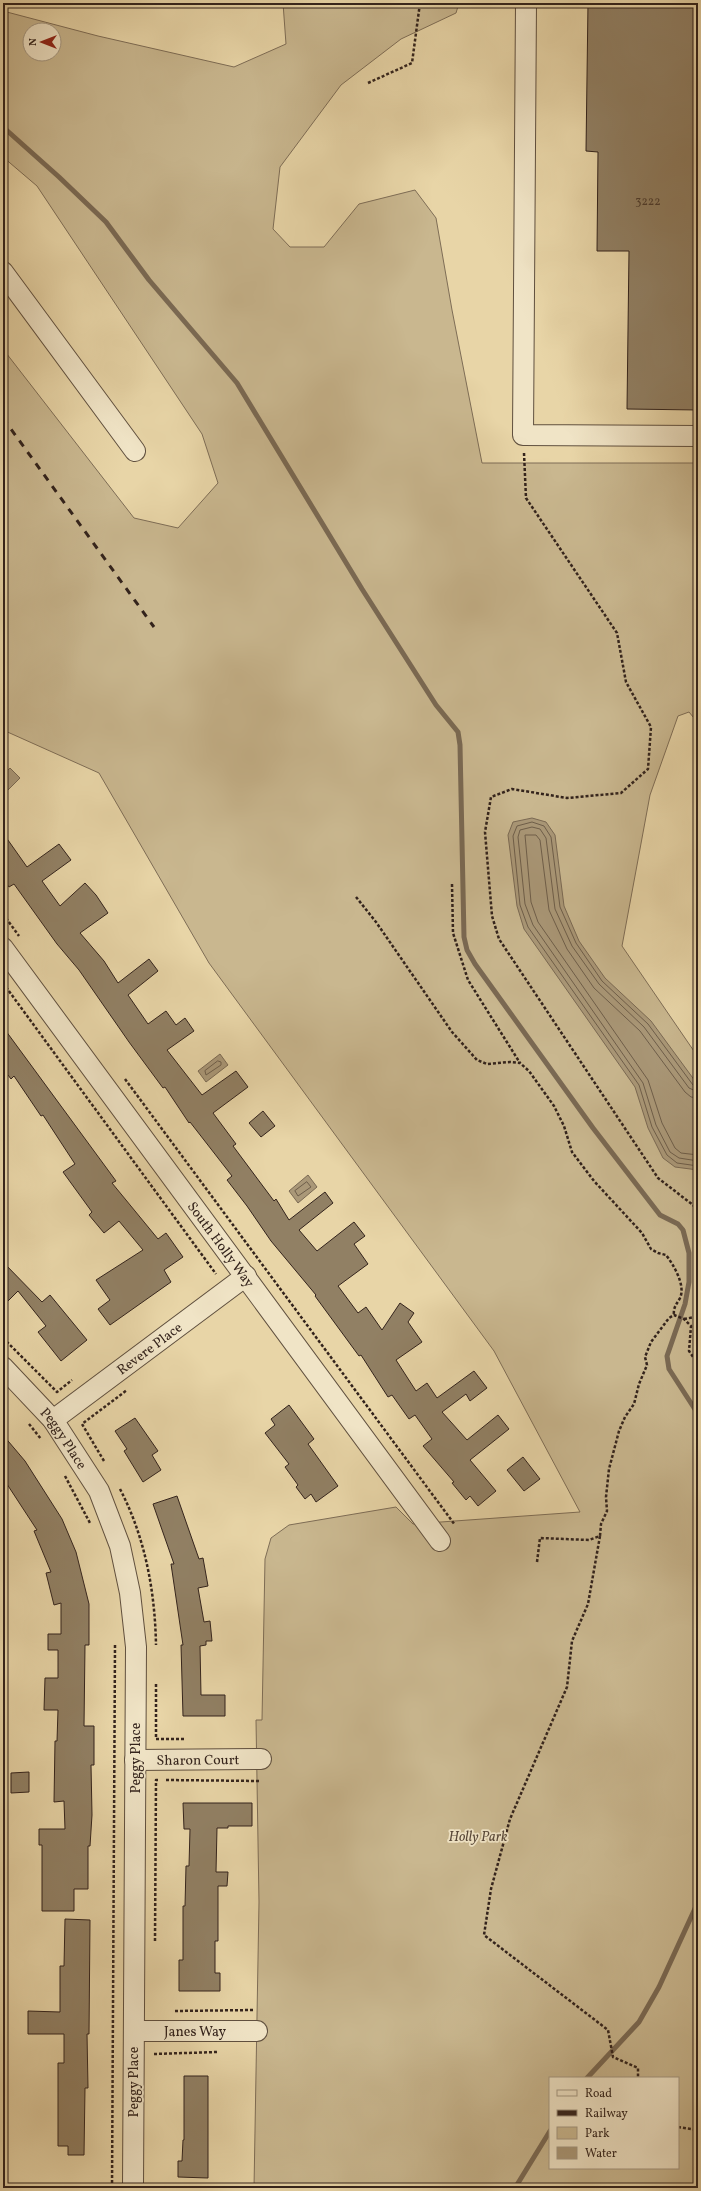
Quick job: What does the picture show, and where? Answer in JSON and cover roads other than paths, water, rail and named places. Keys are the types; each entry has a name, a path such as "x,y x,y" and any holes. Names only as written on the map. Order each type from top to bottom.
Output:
{"street":[{"path":"526,3 523,435 698,436"},
{"path":"3,272 135,451"},
{"name":"South Holly Way","path":"3,948 440,1541"},
{"name":"Revere Place","path":"53,1420 246,1276"},
{"name":"Peggy Place","path":"3,1367 53,1420 99,1491 120,1546 130,1593 136,1647 133,2188"},
{"name":"Sharon Court","path":"135,1760 261,1759"},
{"name":"Janes Way","path":"134,2032 257,2031"}],"water":[{"path":"10,768 20,778 3,795 3,775"},
{"path":"532,818 546,822 555,835 564,906 579,941 605,978 651,1021 698,1085 698,1170 675,1167 663,1158 648,1128 635,1087 524,929 517,906 508,835 513,822"},
{"path":"220,1054 228,1065 206,1082 198,1071"},
{"path":"308,1175 317,1187 298,1203 289,1191"}],"waterway":[{"path":"3,127 59,177 106,222 149,280 237,383 362,589 436,705 458,732 460,745 464,937 467,950 475,964 593,1128 660,1215 678,1224 683,1230 689,1253 689,1282 685,1304 667,1356 669,1369 698,1414"},
{"path":"588,2077 639,2022 659,1987 698,1902"},
{"path":"515,2188 549,2133"}],"railway":[{"path":"3,418 154,627"}],"park label":[{"name":"Holly Park","path":"478,1836"}]}
